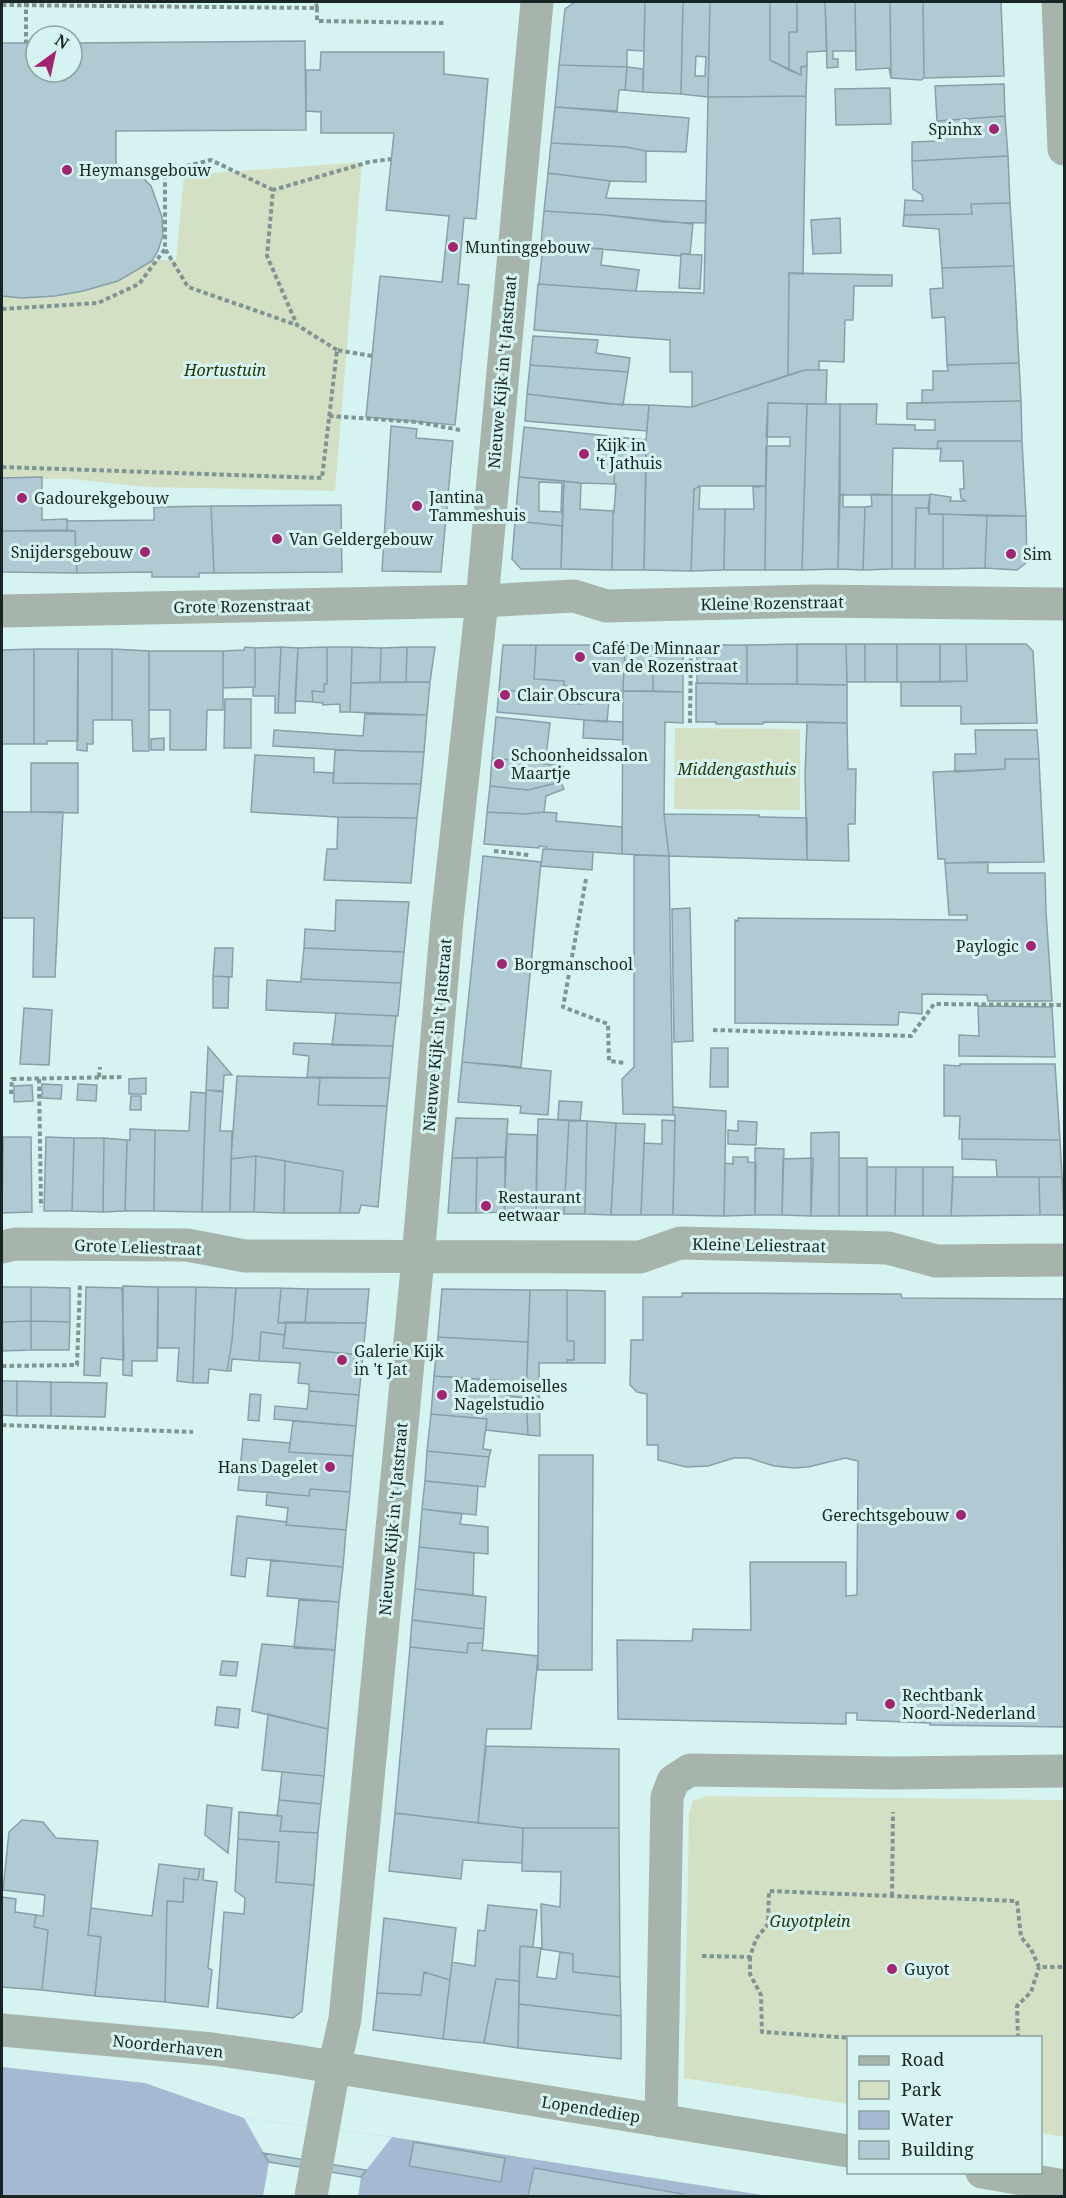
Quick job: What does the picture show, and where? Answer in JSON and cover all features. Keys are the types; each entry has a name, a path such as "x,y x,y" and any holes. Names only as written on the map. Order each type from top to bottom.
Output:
{"street":[{"name":"Nieuwe Kijk in 't Jatstraat","path":"311,2196 322,2128 345,2019 418,1258 447,920 482,601 537,2"},
{"path":"1058,2 1065,149"},
{"name":"Kleine Rozenstraat","path":"482,601 574,596 606,606 815,601 1065,604"},
{"name":"Grote Rozenstraat","path":"2,610 482,601"},
{"name":"Kleine Leliestraat","path":"418,1258 640,1257 680,1243 888,1248 936,1262 1065,1260"},
{"name":"Grote Leliestraat","path":"2,1247 15,1244 187,1245 245,1256 418,1258"},
{"path":"661,2121 667,1797 673,1781 690,1770 893,1773 1065,1771"},
{"name":"Noorderhaven","path":"2,2030 212,2049 334,2068"},
{"name":"Lopendediep","path":"334,2068 847,2151"},
{"path":"994,2174 1065,2186"}],"path":[{"path":"316,2 317,21 444,23"},
{"path":"2,5 26,3 317,8"},
{"path":"26,3 26,24"},
{"path":"372,356 337,350 297,325 188,287 165,249 165,171 211,160 273,190 369,162 391,159"},
{"path":"273,190 267,256 297,325"},
{"path":"2,309 98,303 139,284 165,249"},
{"path":"2,467 322,478 337,350"},
{"path":"329,416 417,422 496,437"},
{"path":"690,723 691,604"},
{"path":"586,879 563,1007 608,1024 609,1061 625,1062"},
{"path":"713,1030 911,1035 934,1004 1065,1005"},
{"path":"99,1077 100,1068"},
{"path":"11,1094 12,1078 124,1077"},
{"path":"39,1078 41,1244"},
{"path":"2,1366 77,1365 81,1244"},
{"path":"2,1425 193,1432"},
{"path":"892,1896 893,1773"},
{"path":"847,2037 762,2032 761,1995 750,1974 750,1957 756,1939 768,1924 769,1891 1017,1901 1020,1937 1031,1949 1040,1967 1031,1992 1017,2006 1018,2036"},
{"path":"664,1955 750,1957"},
{"path":"1040,1967 1065,1967"}],"green space":[{"name":"Hortustuin","path":"362,162 335,491 145,487 72,479 2,479 2,262 176,260 184,175"},
{"name":"Middengasthuis","path":"675,728 800,729 800,810 674,809"},
{"name":"Guyotplein","path":"707,1796 1064,1800 1064,2137 1042,2133 1042,2036 847,2036 847,2104 684,2078 689,1812 693,1801"}],"water":[{"path":"2,2067 145,2083 244,2118 392,2137 769,2196 2,2196"}],"pier":[{"path":"244,2118 392,2137 361,2177 358,2196 263,2196 269,2162"}],"building":[{"path":"575,2 645,2 644,51 627,50 627,67 559,65 565,9"},
{"path":"645,2 683,2 681,94 643,92"},
{"path":"683,2 710,2 708,97 681,94","holes":["696,56 706,57 705,76 695,76"]},
{"path":"710,2 770,2 770,60 801,75 801,67 807,66 806,96 708,97"},
{"path":"770,2 797,2 797,32 789,32 789,70 770,60"},
{"path":"797,2 825,2 827,51 807,52 807,66 801,67 801,75 789,70 789,32 797,32"},
{"path":"825,2 855,2 856,51 833,51 833,59 838,59 838,67 827,68"},
{"path":"855,2 890,2 891,78 889,68 856,70"},
{"path":"890,2 923,2 924,78 921,80 891,78"},
{"path":"923,2 1001,2 1004,76 924,78"},
{"name":"Heymansgebouw","path":"305,41 306,130 116,131 116,165 129,167 151,186 162,217 163,235 152,261 118,281 83,291 55,296 22,298 2,296 2,43 24,43 24,84 84,84 84,43"},
{"name":"Muntinggebouw","path":"321,52 444,52 444,74 488,79 476,219 464,218 458,284 469,285 455,425 366,417 380,276 442,282 449,216 386,210 394,133 321,133 321,112 306,111 306,70 320,70"},
{"path":"559,65 627,67 625,90 619,90 617,111 555,107"},
{"path":"627,67 643,69 643,92 625,90"},
{"path":"1004,84 1005,116 937,121 935,86"},
{"path":"890,88 891,124 836,125 835,89"},
{"path":"806,96 803,274 789,273 788,375 692,407 692,372 670,372 670,340 534,330 538,284 704,293 708,97"},
{"path":"555,107 689,118 686,152 551,143"},
{"path":"1005,116 1008,156 912,161 912,142 938,141 937,121"},
{"path":"551,143 626,147 646,151 646,182 610,181 548,173"},
{"path":"1008,156 1010,203 971,204 972,214 904,215 905,200 923,201 922,195 913,189 912,161"},
{"path":"548,173 610,181 606,198 706,201 706,223 664,222 544,211"},
{"path":"1010,203 1014,266 942,268 939,229 903,226 904,215 972,214 971,204"},
{"path":"544,211 693,224 690,254 681,254 681,256 541,244"},
{"path":"840,218 841,253 813,254 811,220"},
{"path":"543,244 603,249 601,265 639,270 636,291 539,284"},
{"path":"681,254 702,255 700,289 679,288"},
{"path":"1014,266 1019,363 947,365 945,317 932,318 930,289 943,288 942,268"},
{"path":"789,273 892,275 892,286 854,286 853,320 845,320 844,362 819,361 819,370 805,370 788,375"},
{"path":"533,336 598,340 596,353 630,358 628,372 530,365"},
{"path":"1019,363 1021,401 922,403 922,390 933,390 933,371 948,371 947,365"},
{"path":"530,365 628,372 623,405 527,394"},
{"path":"805,370 827,370 826,404 768,403 766,486 700,486 694,489 691,571 644,570 646,440 649,405 692,407"},
{"path":"527,394 609,404 649,405 647,431 525,421"},
{"path":"1021,401 1022,441 938,441 937,449 893,448 892,495 840,495 840,404 877,404 876,424 915,425 915,430 935,430 935,420 907,419 907,403"},
{"path":"768,403 807,404 802,570 765,570 766,446 790,446 790,437 766,437"},
{"path":"807,404 840,404 838,569 802,570"},
{"name":"Jantina Tammeshuis","path":"391,426 417,429 416,438 453,441 441,572 382,571"},
{"name":"Kijk in 't Jathuis","path":"524,427 646,440 646,468 615,467 614,484 519,477"},
{"path":"938,441 1022,441 1026,516 929,514 930,494 951,497 950,501 965,501 961,498 960,489 964,489 963,461 940,461 941,448 937,449"},
{"path":"615,467 646,468 644,570 612,570"},
{"name":"Gadourekgebouw","path":"42,477 42,520 67,519 67,530 2,531 2,478"},
{"path":"519,477 564,481 562,526 515,521","holes":["539,482 562,483 561,512 539,511"]},
{"path":"564,481 581,483 580,509 613,511 612,570 561,569"},
{"path":"700,486 699,509 725,509 724,570 691,571 694,489"},
{"path":"766,486 765,570 724,570 725,509 754,509 753,487"},
{"path":"843,494 843,507 865,507 863,570 838,569 840,495"},
{"path":"871,494 892,495 892,569 863,570 865,507 872,506"},
{"path":"892,495 930,495 928,508 916,508 915,569 892,569"},
{"name":"Van Geldergebouw","path":"341,505 342,572 214,573 211,506"},
{"name":"Snijdersgebouw","path":"211,506 214,573 199,573 199,577 152,577 152,572 77,573 75,531 67,530 67,521 154,520 154,507"},
{"path":"916,508 928,508 929,514 943,514 943,569 915,569"},
{"path":"943,514 987,516 985,568 943,569"},
{"path":"987,516 1026,516 1027,562 1017,570 985,568"},
{"path":"515,521 562,526 561,569 521,569 512,559"},
{"path":"2,531 75,531 77,573 2,572"},
{"path":"797,644 797,684 747,684 747,645"},
{"path":"797,644 846,644 847,685 797,684"},
{"path":"846,644 865,644 865,682 847,682"},
{"path":"865,644 897,644 897,682 865,682"},
{"path":"897,644 940,644 940,682 897,682"},
{"path":"940,644 966,644 967,681 940,682"},
{"path":"966,644 1026,644 1033,651 1037,723 961,724 961,706 901,706 901,682 967,681"},
{"path":"503,645 536,645 534,679 564,681 563,694 499,690"},
{"path":"536,645 625,645 623,691 576,691 564,685 564,681 534,679"},
{"path":"625,645 653,646 653,691 623,691"},
{"path":"697,645 747,645 747,684 697,683"},
{"path":"653,646 683,646 683,692 653,691"},
{"path":"245,647 255,648 255,687 223,688 223,651 244,650"},
{"path":"281,647 298,648 295,713 278,713"},
{"path":"281,647 278,713 275,713 275,696 253,696 255,648"},
{"path":"327,647 352,647 350,712 340,712 340,704 323,705 323,703 313,702 312,691 324,692 324,684 327,684"},
{"path":"327,647 327,684 324,684 324,692 312,691 313,702 295,701 298,648"},
{"path":"352,647 381,648 380,682 351,683"},
{"path":"407,647 406,682 380,682 381,648"},
{"path":"407,647 435,647 430,682 406,682"},
{"path":"34,649 78,649 78,741 47,741 47,744 34,744"},
{"path":"34,649 34,744 2,744 2,650"},
{"path":"78,649 112,649 112,720 93,720 93,744 87,744 87,751 77,750"},
{"path":"112,649 149,651 149,751 133,751 132,720 112,720"},
{"path":"149,651 223,651 223,710 207,710 206,750 170,750 170,710 149,710"},
{"path":"430,682 427,715 350,712 351,683"},
{"path":"696,683 847,685 847,723 716,724 716,722 696,722"},
{"path":"499,690 563,694 563,703 582,704 582,698 609,700 607,722 497,712"},
{"path":"623,691 683,692 683,723 665,722 664,814 669,856 622,854"},
{"path":"225,699 251,699 251,748 224,748"},
{"path":"365,714 427,715 424,752 273,746 274,730 363,736"},
{"path":"496,717 550,723 545,764 492,758"},
{"path":"584,720 623,722 623,740 583,738"},
{"path":"807,722 847,723 848,769 856,769 855,824 848,824 849,861 807,860 805,776"},
{"path":"975,730 1037,730 1039,759 1005,759 1005,769 955,772 955,754 976,754"},
{"path":"164,738 164,750 151,750 151,739"},
{"path":"335,750 424,752 421,784 333,783"},
{"path":"255,755 314,758 314,772 334,773 333,783 421,784 417,818 338,817 251,812"},
{"path":"492,758 563,766 561,782 528,790 490,786"},
{"path":"1005,759 1039,759 1044,862 945,863 945,859 938,859 933,772 1005,769"},
{"path":"31,763 78,763 78,813 31,812"},
{"path":"561,782 564,789 546,796 544,812 525,814 487,812 490,786 528,790"},
{"path":"2,812 63,812 55,977 33,977 34,918 2,918"},
{"path":"487,812 557,813 556,821 622,827 622,854 546,849 547,847 539,846 539,848 484,844"},
{"path":"664,814 807,818 807,860 669,856"},
{"path":"338,817 417,818 411,883 324,880 327,849 337,849"},
{"path":"543,849 593,852 592,870 541,866"},
{"path":"634,855 669,856 673,1115 623,1114 622,1079 634,1067"},
{"name":"Borgmanschool","path":"483,856 541,862 521,1067 462,1062"},
{"path":"988,862 988,873 1045,873 1052,1001 988,1001 987,995 922,994 922,1014 899,1012 898,1025 735,1023 735,920 738,921 738,918 967,920 967,915 949,915 945,863"},
{"path":"336,900 409,902 404,952 304,948 305,929 335,931"},
{"path":"690,908 693,1041 674,1042 672,909"},
{"path":"215,948 233,948 232,977 213,976"},
{"path":"304,948 404,952 401,983 301,979"},
{"path":"213,976 229,977 228,1008 213,1008"},
{"path":"301,979 401,983 398,1016 266,1010 267,980 301,982"},
{"path":"978,1006 1052,1007 1055,1057 959,1056 959,1035 979,1036"},
{"path":"24,1008 52,1010 49,1065 20,1064"},
{"path":"336,1013 396,1016 393,1046 332,1045"},
{"path":"294,1043 393,1046 390,1078 307,1077 309,1056 293,1054"},
{"path":"208,1047 232,1075 224,1075 223,1091 206,1090"},
{"path":"711,1048 728,1048 728,1087 710,1087"},
{"path":"462,1062 551,1071 548,1115 520,1113 521,1106 458,1102"},
{"path":"960,1064 1055,1064 1060,1140 959,1139 960,1116 944,1116 944,1065 960,1066"},
{"path":"237,1076 320,1078 318,1105 387,1106 378,1207 361,1205 359,1213 340,1213 343,1171 256,1156 231,1159"},
{"path":"146,1078 146,1094 129,1094 129,1079"},
{"path":"320,1078 390,1078 387,1106 318,1105"},
{"path":"42,1084 62,1085 61,1099 42,1098"},
{"path":"78,1084 97,1085 96,1101 77,1100"},
{"path":"32,1085 33,1101 14,1102 14,1086"},
{"path":"206,1090 223,1092 220,1131 232,1131 230,1212 202,1212"},
{"path":"191,1092 206,1093 202,1212 154,1211 155,1130 189,1131"},
{"path":"131,1096 141,1096 141,1110 130,1110"},
{"path":"559,1101 582,1102 580,1121 558,1120"},
{"path":"673,1107 726,1111 724,1216 673,1215 675,1115 673,1115"},
{"path":"456,1118 508,1119 505,1157 452,1158"},
{"path":"538,1119 569,1120 564,1214 536,1213"},
{"path":"569,1120 587,1121 585,1214 564,1214"},
{"path":"662,1120 675,1121 673,1215 641,1215 644,1143 662,1144"},
{"path":"587,1121 616,1123 611,1215 585,1214"},
{"path":"738,1121 757,1122 756,1145 728,1144 728,1130 738,1131"},
{"path":"616,1123 645,1124 641,1215 611,1215"},
{"path":"130,1129 155,1130 154,1211 125,1211 127,1140 130,1140"},
{"path":"839,1132 839,1216 811,1216 811,1133"},
{"path":"507,1134 537,1135 536,1213 504,1213"},
{"path":"3,1137 31,1137 32,1212 2,1213"},
{"path":"46,1137 74,1138 72,1211 44,1211"},
{"path":"74,1138 104,1138 103,1212 72,1211"},
{"path":"104,1138 127,1140 125,1211 103,1212"},
{"path":"962,1139 1060,1140 1062,1177 997,1177 996,1160 962,1159"},
{"path":"755,1148 784,1149 782,1215 755,1215"},
{"path":"256,1156 254,1212 230,1212 231,1159"},
{"path":"256,1156 285,1161 284,1213 254,1212"},
{"path":"505,1157 505,1212 476,1213 477,1158"},
{"path":"733,1157 748,1157 748,1162 756,1163 755,1215 724,1216 725,1163 733,1164"},
{"path":"452,1158 477,1158 476,1213 448,1213"},
{"path":"813,1158 811,1216 782,1215 783,1159"},
{"path":"839,1158 867,1158 867,1216 839,1216"},
{"path":"285,1161 343,1171 340,1213 284,1213"},
{"path":"867,1167 896,1167 895,1216 867,1216"},
{"path":"896,1167 923,1167 923,1216 895,1216"},
{"path":"923,1167 953,1167 951,1216 923,1216"},
{"path":"953,1177 1039,1177 1040,1215 951,1216"},
{"path":"1039,1177 1062,1177 1064,1215 1040,1215"},
{"path":"123,1286 158,1287 157,1361 132,1361 132,1376 123,1375"},
{"path":"2,1287 31,1287 31,1321 2,1322"},
{"path":"31,1287 70,1288 70,1322 31,1321"},
{"path":"86,1287 122,1288 124,1360 101,1358 100,1376 84,1375"},
{"path":"158,1287 196,1287 193,1383 177,1381 179,1348 158,1348"},
{"path":"196,1287 236,1288 227,1371 209,1369 208,1383 193,1383"},
{"path":"236,1288 281,1288 278,1323 286,1322 285,1335 261,1332 259,1361 232,1359 231,1371 227,1371 232,1341"},
{"path":"281,1288 308,1289 305,1323 278,1323"},
{"path":"308,1289 369,1289 366,1323 305,1323"},
{"path":"442,1289 530,1290 528,1342 438,1337"},
{"path":"530,1290 567,1290 567,1341 574,1341 574,1360 567,1360 567,1363 539,1363 540,1436 528,1435 526,1398"},
{"path":"567,1290 605,1291 605,1363 567,1363 567,1360 574,1360 574,1341 567,1341"},
{"name":"Gerechtsgebouw","path":"682,1293 901,1294 902,1298 1063,1299 1064,1727 930,1725 930,1723 857,1720 857,1713 846,1713 846,1724 618,1719 617,1640 692,1641 693,1629 751,1630 750,1562 846,1562 846,1596 857,1595 858,1461 845,1458 794,1468 774,1466 749,1458 734,1458 708,1466 686,1467 658,1460 658,1445 647,1445 647,1394 637,1392 630,1385 631,1340 643,1340 643,1297 682,1297"},
{"path":"31,1321 70,1322 69,1350 31,1350"},
{"path":"31,1321 31,1350 2,1351 2,1322"},
{"path":"286,1322 366,1323 363,1355 283,1348"},
{"path":"261,1332 285,1335 283,1348 363,1355 359,1395 309,1391 309,1384 298,1383 300,1363 259,1361"},
{"path":"438,1337 528,1342 526,1398 507,1396 507,1381 434,1376"},
{"path":"434,1376 507,1381 507,1396 526,1398 528,1435 486,1430 487,1419 431,1414"},
{"path":"2,1381 17,1381 17,1416 2,1415"},
{"path":"17,1381 51,1382 51,1416 17,1416"},
{"path":"51,1382 107,1383 105,1417 51,1416"},
{"path":"309,1391 359,1395 356,1426 274,1419 275,1406 307,1409"},
{"path":"250,1394 261,1395 259,1421 248,1420"},
{"path":"431,1414 487,1419 483,1449 491,1450 489,1457 427,1451"},
{"path":"293,1421 356,1426 353,1456 289,1452"},
{"path":"243,1439 290,1443 289,1452 353,1456 350,1492 310,1489 309,1496 238,1490"},
{"path":"427,1451 489,1457 485,1487 425,1481"},
{"path":"539,1455 593,1455 592,1670 538,1670"},
{"path":"425,1481 478,1486 476,1515 422,1509"},
{"path":"310,1489 350,1492 346,1530 286,1525 288,1508 266,1505 267,1492 309,1496"},
{"path":"422,1509 462,1514 460,1524 488,1527 488,1554 419,1547"},
{"path":"237,1516 287,1522 286,1525 346,1530 343,1567 247,1558 245,1577 231,1575"},
{"path":"419,1547 474,1553 473,1595 415,1589"},
{"path":"271,1560 343,1567 339,1602 267,1596"},
{"path":"415,1589 486,1597 484,1629 412,1620"},
{"path":"299,1600 339,1602 335,1650 294,1648"},
{"path":"412,1620 484,1629 483,1643 468,1643 467,1653 410,1647"},
{"path":"468,1643 483,1643 482,1650 538,1656 531,1729 487,1729 478,1823 395,1813 410,1647 467,1653"},
{"path":"262,1644 335,1650 328,1729 252,1711"},
{"path":"222,1661 238,1662 236,1676 220,1675"},
{"path":"217,1707 240,1709 238,1728 215,1725"},
{"path":"268,1714 328,1729 324,1776 262,1770"},
{"path":"486,1746 619,1749 619,1828 523,1828 478,1823"},
{"path":"282,1772 324,1776 321,1804 279,1800"},
{"path":"279,1800 321,1804 318,1833 280,1831 282,1816 277,1816"},
{"path":"207,1805 232,1808 228,1853 205,1835"},
{"path":"239,1812 282,1816 280,1831 318,1833 314,1885 276,1882 279,1842 238,1839"},
{"path":"395,1813 523,1828 522,1863 463,1860 461,1879 389,1871"},
{"path":"22,1820 43,1822 56,1838 98,1841 88,1935 101,1937 95,1996 42,1990 48,1930 34,1927 36,1915 43,1916 45,1895 3,1890 9,1832"},
{"path":"523,1828 619,1828 620,1977 573,1972 573,1954 542,1949 541,1904 560,1907 561,1872 522,1871"},
{"path":"238,1839 279,1842 276,1882 314,1885 302,2011 293,2018 217,2008 224,1912 244,1914 245,1898 235,1891"},
{"path":"159,1864 200,1869 198,1880 184,1878 183,1902 167,1901 165,2002 95,1996 101,1937 88,1935 91,1908 152,1916"},
{"path":"200,1869 204,1869 203,1880 217,1882 208,1968 212,1970 208,2007 165,2002 167,1901 183,1902 184,1878 198,1880"},
{"path":"2,1897 16,1899 15,1912 36,1915 34,1927 48,1930 42,1990 2,1987"},
{"path":"488,1905 537,1910 533,1947 520,1946 519,1981 496,1979 484,2043 443,2039 452,1962 475,1966 478,1930 485,1931"},
{"path":"384,1918 456,1928 450,1980 424,1972 421,1995 377,1993"},
{"path":"520,1946 541,1948 537,1977 556,1979 560,1952 573,1954 573,1972 620,1977 621,2016 519,2004"},
{"path":"424,1972 450,1980 443,2039 373,2030 377,1993 421,1995"},
{"path":"496,1979 519,1981 518,2048 484,2043"},
{"path":"519,2004 621,2016 621,2059 518,2048"},
{"path":"414,2142 505,2158 501,2182 409,2166"},
{"path":"263,2153 366,2170 361,2177 269,2162"},
{"path":"534,2168 683,2194 682,2196 528,2196"}],"place":[{"name":"Spinhx","path":"994,129"},
{"name":"Heymansgebouw","path":"67,170"},
{"name":"Muntinggebouw","path":"453,247"},
{"name":"Kijk in 't Jathuis","path":"584,454"},
{"name":"Gadourekgebouw","path":"22,498"},
{"name":"Jantina Tammeshuis","path":"417,506"},
{"name":"Van Geldergebouw","path":"277,539"},
{"name":"Snijdersgebouw","path":"145,552"},
{"name":"Sim","path":"1011,554"},
{"name":"Café De Minnaar van de Rozenstraat","path":"580,657"},
{"name":"Clair Obscura","path":"505,695"},
{"name":"Schoonheidssalon Maartje","path":"499,764"},
{"name":"Paylogic","path":"1031,946"},
{"name":"Borgmanschool","path":"502,964"},
{"name":"Restaurant eetwaar","path":"486,1206"},
{"name":"Galerie Kijk in 't Jat","path":"342,1360"},
{"name":"Mademoiselles Nagelstudio","path":"442,1395"},
{"name":"Hans Dagelet","path":"330,1467"},
{"name":"Gerechtsgebouw","path":"961,1515"},
{"name":"Rechtbank Noord-Nederland","path":"890,1704"},
{"name":"Guyot","path":"892,1969"}]}
